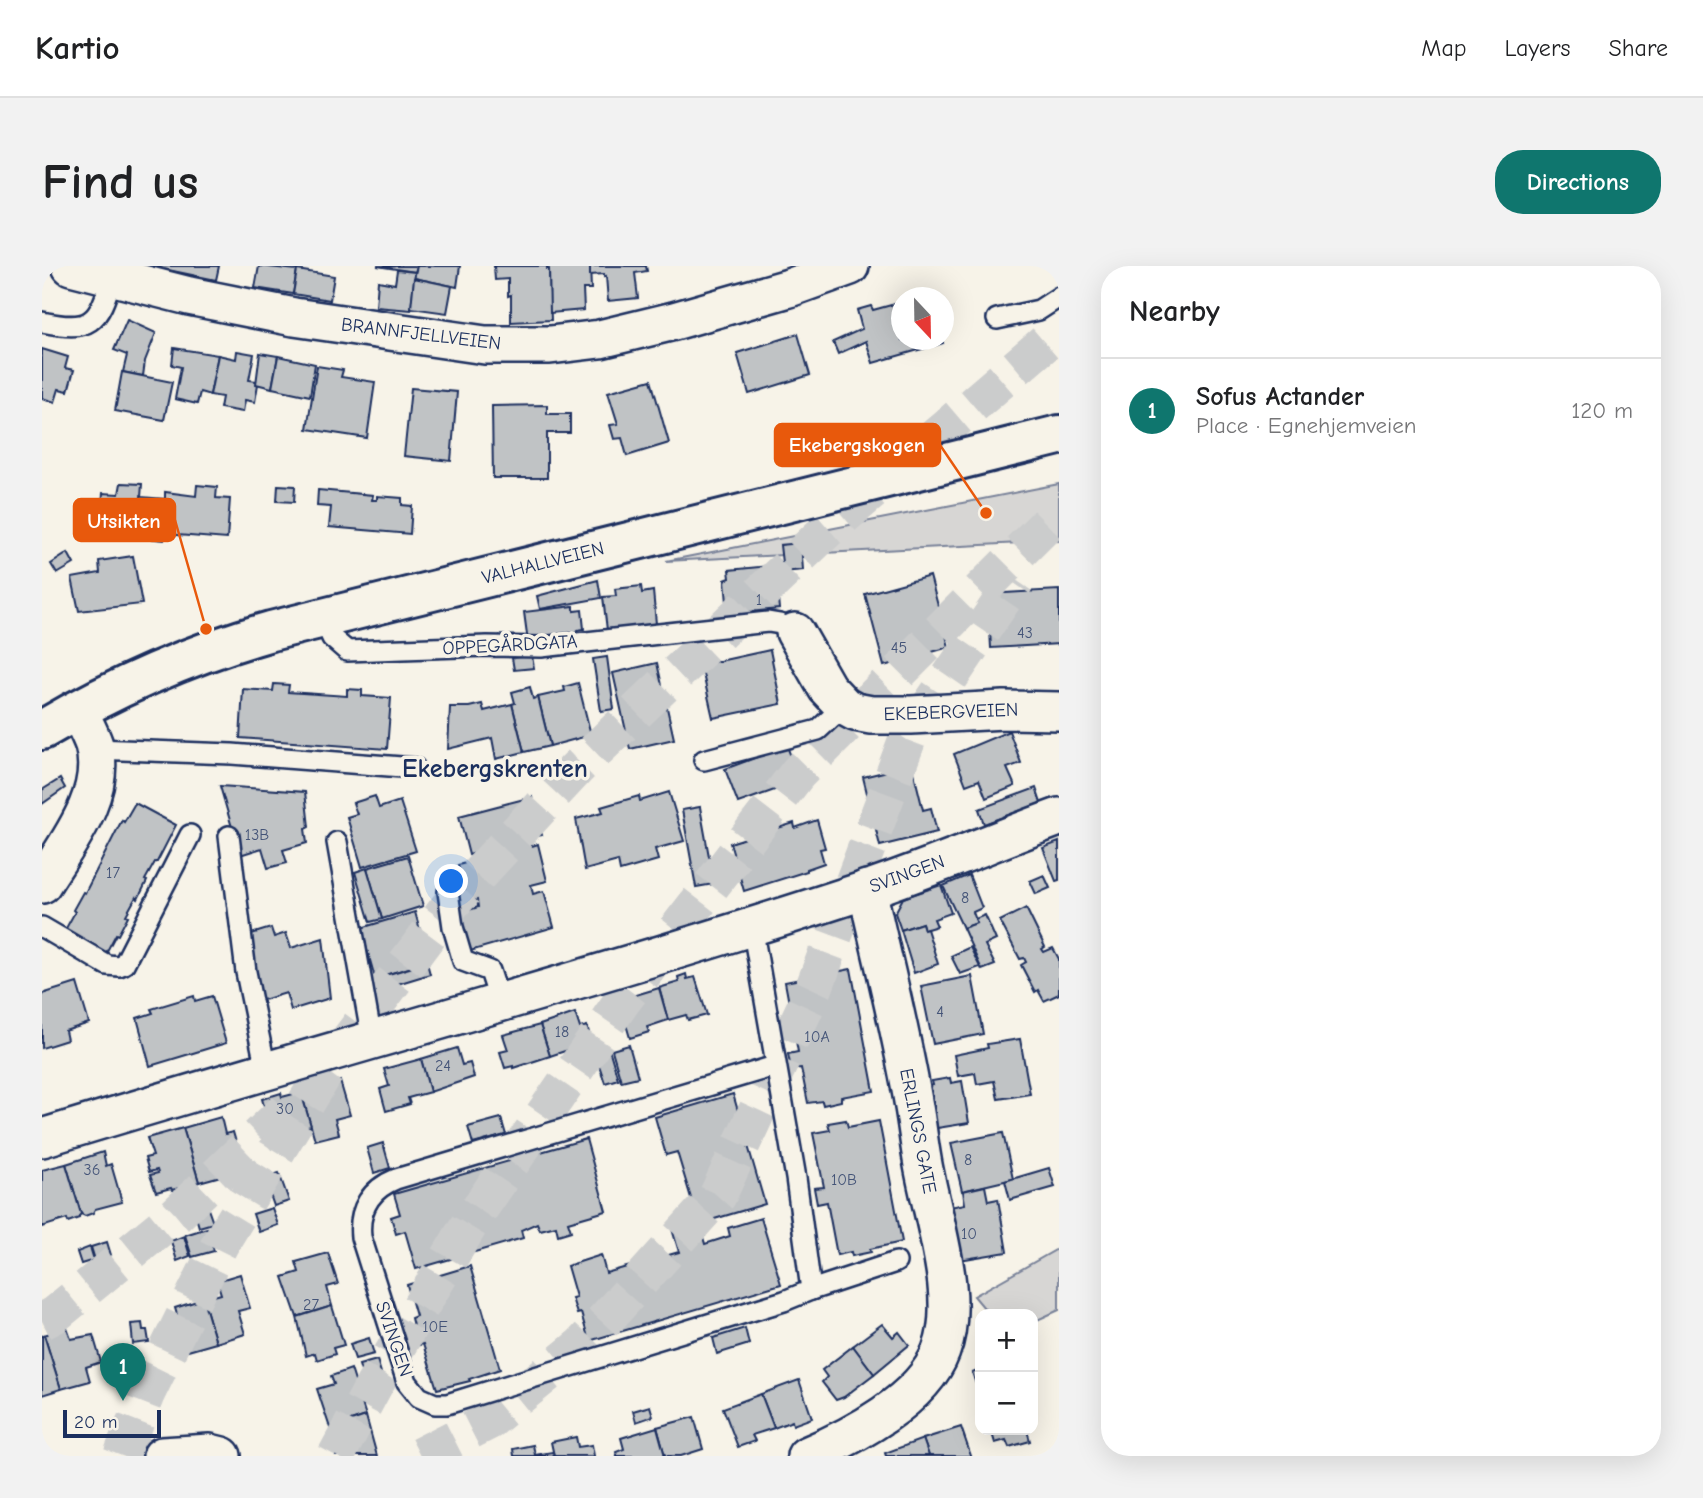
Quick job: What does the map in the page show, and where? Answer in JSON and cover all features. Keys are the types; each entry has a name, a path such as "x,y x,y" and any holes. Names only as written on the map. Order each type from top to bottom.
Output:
{"street":[{"name":"BRANNFJELLVEIEN","path":"71,266 189,296 294,317 485,345 551,345 600,339 789,288 850,266"},
{"name":"VALHALLVEIEN","path":"42,730 139,678 220,645 1059,435"},
{"path":"793,634 827,688 845,706"},
{"name":"EKEBERGVEIEN","path":"845,706 855,712 870,715 1059,711"},
{"path":"42,884 71,838 94,791 94,749 78,710"},
{"name":"SVINGEN","path":"42,1138 643,961 867,889 1059,817"},
{"name":"ERLINGS GATE","path":"806,1456 851,1435 888,1413 915,1389 940,1354 949,1321 944,1262 922,1160 914,1105 867,889"},
{"path":"162,1456 210,1452 222,1456"}],"lane":[{"path":"42,322 68,327 94,320 112,277"},
{"path":"997,319 1039,310 1059,297"},
{"name":"OPPEGÅRDGATA","path":"323,618 332,638 347,651 487,646 541,647 768,622 793,634"},
{"path":"704,760 818,730 845,706"},
{"path":"94,749 206,753 415,768"},
{"path":"42,927 107,965 124,964 190,835"},
{"path":"229,836 246,972 266,1070"},
{"path":"337,842 373,1040"},
{"path":"448,892 453,927 463,961 490,971 500,1002"},
{"path":"752,926 796,1178 811,1290 896,1262"},
{"name":"SVINGEN","path":"775,1066 385,1184 378,1188 365,1204 360,1225 361,1237 407,1382 419,1397 435,1404 447,1404 771,1305 811,1290"}],"shaded area":[{"path":"1059,484 1059,541 666,561"},
{"path":"1059,1248 1059,1310 1038,1320 1038,1309 985,1309 974,1296"}],"building":[{"path":"149,266 219,266 216,280"},
{"path":"259,266 297,270 293,294 255,288"},
{"path":"377,266 417,266 415,272"},
{"path":"417,266 460,266 457,287 414,278"},
{"path":"494,266 547,266 551,320 511,322 508,279 495,280"},
{"path":"547,266 590,266 591,289 583,289 584,310 550,313"},
{"path":"590,266 646,266 647,271 635,273 638,298 608,301 606,276 590,275"},
{"path":"297,270 334,276 330,300 293,294"},
{"path":"397,270 415,272 411,310 376,307 378,281 395,284"},
{"path":"414,278 452,286 447,313 411,308"},
{"path":"891,305 891,350 918,350 873,363 866,341 838,354 833,342 862,329 857,310 871,306 873,310"},
{"path":"127,320 156,333 145,361 143,376 123,372 127,355 114,350"},
{"path":"798,334 810,375 749,394 737,353"},
{"path":"174,348 218,355 210,395 200,392 197,404 175,399 181,367 172,365"},
{"path":"42,349 68,357 65,368 74,370 68,391 59,389 55,402 42,398"},
{"path":"237,351 254,354 249,380 258,384 255,402 245,400 243,412 220,408 222,397 210,395 218,355 236,359"},
{"path":"260,353 278,356 272,388 256,384"},
{"path":"278,356 315,364 310,396 272,388"},
{"path":"317,366 343,370 341,377 375,382 367,438 307,429"},
{"path":"122,372 172,382 164,420 115,411"},
{"path":"651,380 669,443 627,456 622,438 614,439 610,425 618,424 608,392"},
{"path":"411,388 457,392 451,461 404,456"},
{"path":"547,405 547,414 570,414 570,433 547,433 547,478 493,478 492,406"},
{"path":"121,483 142,484 141,497 164,499 163,516 167,516 164,540 99,533 103,493 119,494"},
{"path":"197,485 217,487 216,498 230,499 227,539 165,534 165,492 196,496"},
{"path":"278,485 295,486 294,502 277,501"},
{"path":"318,490 373,495 372,500 377,500 377,496 402,498 402,505 412,506 410,534 329,527 331,507 317,506"},
{"path":"801,543 803,570 783,572 780,545"},
{"path":"68,553 74,564 57,574 51,564"},
{"path":"133,556 142,604 79,611 72,578 100,573 99,561"},
{"path":"769,566 770,576 776,576 779,609 728,614 725,580 730,578 729,570"},
{"path":"930,576 949,647 884,666 865,594"},
{"path":"598,580 601,598 540,609 537,596"},
{"path":"641,586 642,593 653,591 656,624 607,630 603,597 616,596 615,589"},
{"path":"1059,590 1059,644 991,648 988,594"},
{"path":"574,606 574,611 582,610 584,629 577,630 578,635 528,642 524,612"},
{"path":"770,650 781,704 713,718 701,665"},
{"path":"532,656 534,668 514,670 512,658"},
{"path":"607,657 614,709 601,711 593,659"},
{"path":"657,663 674,739 630,749 613,673"},
{"path":"578,683 591,735 550,746 538,697 565,691 564,687"},
{"path":"274,684 289,685 288,692 347,696 347,689 362,690 362,696 391,698 387,749 240,738 243,689 273,691"},
{"path":"530,687 533,699 538,697 550,746 524,752 512,704 515,703 512,692"},
{"path":"482,704 484,711 512,704 524,752 496,759 492,738 448,749 450,707"},
{"path":"1009,731 1021,763 1007,768 1015,786 986,798 979,780 966,785 954,754"},
{"path":"787,746 800,781 738,803 725,769"},
{"path":"912,765 923,810 931,808 937,832 880,846 863,777"},
{"path":"60,779 65,788 42,804 42,790"},
{"path":"220,786 305,792 309,827 305,829 307,843 283,850 287,863 268,868 262,848 240,855"},
{"path":"1036,788 1041,803 984,824 979,809"},
{"path":"669,792 684,841 655,849 658,860 620,871 618,861 585,870 576,819 603,812 601,807 639,796 640,801"},
{"path":"375,796 379,808 400,801 416,851 362,867 347,817 357,814 353,803"},
{"path":"532,797 542,835 529,838 532,846 538,844 547,881 531,885 533,894 544,891 554,927 470,951 460,913 478,907 477,900 468,903 458,865 477,860 475,853 469,855 459,816"},
{"path":"135,803 176,825 145,880 147,881 138,899 136,897 106,953 65,930 122,820 124,822"},
{"path":"700,807 714,884 696,887 682,810"},
{"path":"817,820 825,848 820,849 824,863 744,891 730,843 794,823 795,828"},
{"path":"1059,842 1059,880 1056,881 1043,848"},
{"path":"408,856 423,906 382,919 367,868"},
{"path":"367,868 382,919 370,922 355,872"},
{"path":"969,875 982,908 973,912 977,923 963,928 943,886"},
{"path":"1044,875 1050,888 1036,894 1030,881"},
{"path":"941,885 951,913 934,919 937,926 924,930 922,923 901,930 895,913 903,898"},
{"path":"1026,908 1045,947 1042,949 1044,952 1053,948 1059,959 1059,994 1044,1001 1038,990 1035,992 1021,965 1026,962 1024,958 1020,959 1000,921"},
{"path":"415,912 429,962 375,978 361,928"},
{"path":"985,915 996,940 985,945 995,965 982,970 963,928 977,923 975,919"},
{"path":"922,923 924,930 927,929 938,964 914,973 901,930"},
{"path":"271,928 274,937 286,933 291,948 323,938 330,998 291,1010 286,993 257,1002 248,935"},
{"path":"970,947 980,967 960,974 951,956"},
{"path":"427,963 430,974 381,989 378,977"},
{"path":"851,969 874,1091 841,1097 841,1101 823,1105 822,1101 808,1103 801,1068 791,1069 788,1054 798,1052 785,982"},
{"path":"686,974 687,979 695,977 707,1015 688,1020 686,1015 668,1020 659,988 679,982 678,977"},
{"path":"972,976 983,1034 933,1044 921,986"},
{"path":"77,983 89,1023 65,1031 67,1040 42,1048 42,994"},
{"path":"659,988 668,1020 647,1027 649,1032 630,1038 619,1000"},
{"path":"194,996 195,1001 212,996 226,1043 150,1066 137,1018 153,1013 151,1009"},
{"path":"575,1013 580,1028 587,1026 592,1042 550,1056 540,1025"},
{"path":"540,1025 550,1056 505,1068 500,1052 508,1050 503,1035"},
{"path":"1020,1039 1030,1094 998,1099 994,1081 977,1084 975,1073 958,1076 954,1055 988,1048 987,1044"},
{"path":"629,1045 638,1077 621,1081 612,1050"},
{"path":"457,1048 462,1065 470,1063 474,1077 430,1092 421,1059"},
{"path":"610,1052 618,1079 605,1083 596,1056"},
{"path":"421,1059 430,1092 408,1098 410,1104 386,1111 380,1089 389,1086 384,1069"},
{"path":"950,1078 951,1083 962,1081 969,1123 937,1128 930,1086 933,1085 932,1081"},
{"path":"340,1081 350,1115 335,1119 339,1134 315,1140 301,1092"},
{"path":"301,1092 311,1126 273,1137 262,1099 281,1093 282,1097"},
{"path":"733,1094 765,1204 701,1223 705,1236 703,1237 705,1244 730,1236 728,1228 761,1218 781,1284 589,1341 581,1313 577,1314 572,1298 576,1297 567,1266 601,1255 606,1273 679,1252 671,1226 697,1218 677,1152 666,1155 655,1117"},
{"path":"221,1117 225,1134 233,1132 237,1146 222,1152 228,1174 199,1182 183,1128"},
{"path":"501,1118 506,1135 473,1144 468,1127"},
{"path":"846,1120 848,1127 879,1121 902,1242 852,1256 851,1252 837,1255 827,1202 817,1204 814,1188 824,1187 813,1133 830,1130 828,1123"},
{"path":"183,1128 199,1182 156,1192 150,1175 158,1173 157,1170 149,1172 145,1158 153,1156 147,1138"},
{"path":"1003,1133 1013,1179 962,1191 951,1143"},
{"path":"586,1139 606,1211 568,1222 571,1231 558,1235 556,1226 540,1230 537,1223 521,1230 523,1238 416,1269 405,1231 396,1234 391,1217 400,1214 394,1194"},
{"path":"383,1143 390,1168 374,1173 367,1148"},
{"path":"103,1152 106,1166 111,1164 122,1202 95,1209 93,1213 85,1216 81,1214 66,1164"},
{"path":"66,1164 81,1214 79,1218 68,1222 67,1219 42,1227 42,1170"},
{"path":"1049,1168 1055,1187 1010,1200 1005,1181"},
{"path":"279,1173 289,1201 274,1206 264,1178"},
{"path":"985,1186 988,1201 998,1199 1007,1252 959,1260 950,1207 965,1204 963,1191"},
{"path":"207,1206 213,1223 199,1227 194,1210"},
{"path":"272,1208 278,1225 259,1232 253,1214"},
{"path":"207,1228 214,1251 192,1257 185,1235"},
{"path":"184,1236 190,1256 177,1261 171,1241"},
{"path":"107,1242 111,1255 95,1260 91,1247"},
{"path":"90,1247 94,1260 81,1264 77,1252"},
{"path":"328,1253 338,1284 327,1287 332,1306 297,1317 283,1277 299,1272 296,1262"},
{"path":"470,1266 500,1369 469,1379 470,1381 437,1389 423,1344 413,1347 409,1332 414,1330 411,1318 416,1316 407,1285"},
{"path":"240,1274 250,1308 238,1311 245,1334 216,1343 203,1299 221,1294 217,1281"},
{"path":"203,1299 216,1343 188,1351 184,1339 179,1341 174,1327 180,1325 175,1308"},
{"path":"332,1306 344,1345 333,1348 335,1354 317,1360 315,1353 306,1356 297,1317"},
{"path":"142,1323 143,1330 147,1330 149,1342 133,1344 131,1324"},
{"path":"882,1324 893,1337 899,1332 909,1345 874,1374 853,1346"},
{"path":"67,1328 71,1339 93,1335 101,1362 86,1367 90,1381 61,1389 44,1335"},
{"path":"745,1328 749,1344 717,1354 713,1338"},
{"path":"44,1335 61,1389 42,1395 42,1336"},
{"path":"369,1338 374,1354 355,1359 350,1344"},
{"path":"853,1346 874,1374 836,1400 822,1382 827,1377 822,1370"},
{"path":"377,1360 383,1379 365,1384 359,1365"},
{"path":"351,1369 366,1416 330,1428 317,1389 334,1384 331,1376"},
{"path":"799,1380 812,1418 793,1425 792,1421 774,1428 761,1394"},
{"path":"761,1394 774,1428 752,1435 755,1441 738,1447 723,1408"},
{"path":"650,1406 653,1416 636,1422 633,1411"},
{"path":"366,1416 377,1456 336,1456 330,1428"},
{"path":"694,1417 703,1449 681,1456 665,1456 657,1427"},
{"path":"657,1427 665,1456 617,1456 616,1452 624,1449 621,1438"},
{"path":"961,1427 971,1456 929,1456 923,1439"},
{"path":"993,1435 1028,1435 1030,1441 1009,1447 1006,1440 995,1443"},
{"path":"576,1437 578,1447 592,1445 594,1456 554,1456 551,1442"},
{"path":"923,1439 929,1456 886,1456 885,1453"},
{"path":"533,1445 535,1455 553,1452 554,1456 514,1456 513,1449"}],"tunnel":[{"path":"122,1456 146,1394 220,1244 323,1075 451,904 576,769 827,530 1059,331"},
{"path":"336,1456 374,1385 473,1218 622,1001 798,773 1059,512"},
{"path":"420,1456 489,1421 582,1345 718,1195 814,988 907,740 1016,580"},
{"path":"42,1321 54,1315 176,1215 286,1110"}],"place":[{"name":"Ekebergskogen","path":"986,513"},
{"name":"Utsikten","path":"206,629"},
{"name":"Sofus Actander","path":"123,1401"}],"district":[{"name":"Ekebergskrenten","path":"495,769"}]}
